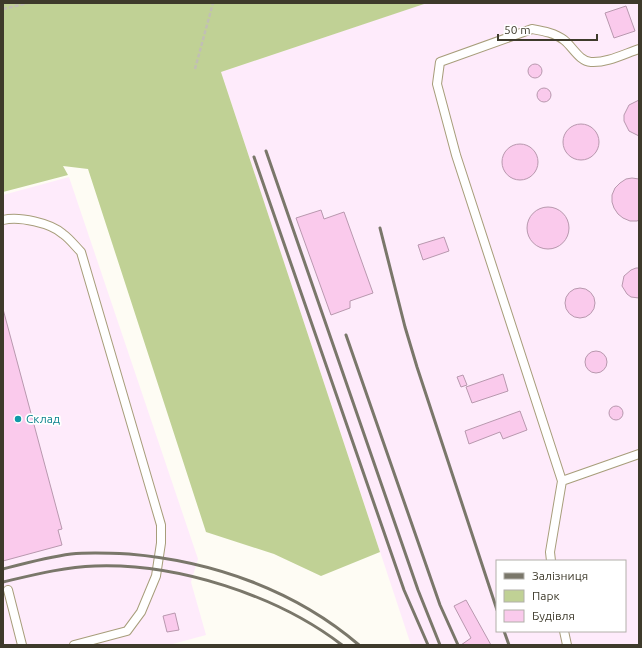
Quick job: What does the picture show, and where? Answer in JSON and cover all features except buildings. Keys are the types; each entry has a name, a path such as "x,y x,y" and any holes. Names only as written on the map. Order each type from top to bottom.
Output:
{"lane":[{"path":"551,560 550,552 562,481 456,155 437,84 440,62 532,29 548,32 564,40 579,56 589,62 604,61 639,49"},
{"path":"3,220 11,218 40,222 63,233 81,252 161,525 161,543 156,576 138,617 127,631 74,645"},
{"path":"562,481 639,454"},
{"path":"8,590 22,645"},
{"path":"564,632 567,645"}],"path":[{"path":"3,9 28,3"},
{"path":"195,69 214,3"}],"shaded area":[{"path":"426,3 639,3 639,645 411,645 221,72"},
{"path":"69,177 198,559 191,582 206,635 169,645 3,645 3,195"}],"green space":[{"path":"3,3 427,3 221,72 380,552 321,576 274,554 206,532 88,169 63,166 68,175 3,192"}],"railway":[{"path":"266,151 418,590 440,645"},
{"path":"254,157 404,590 428,645"},
{"path":"380,228 405,327 417,367 496,607"},
{"path":"346,335 440,605 458,645"},
{"path":"3,569 37,560 85,553 129,554 191,563 221,571 280,594 308,609 359,645"},
{"path":"3,582 49,572 95,566 126,566 192,576 257,597 288,611 316,627 342,645"},
{"path":"504,632 509,645"}],"place":[{"name":"Склад","path":"18,419"}]}
